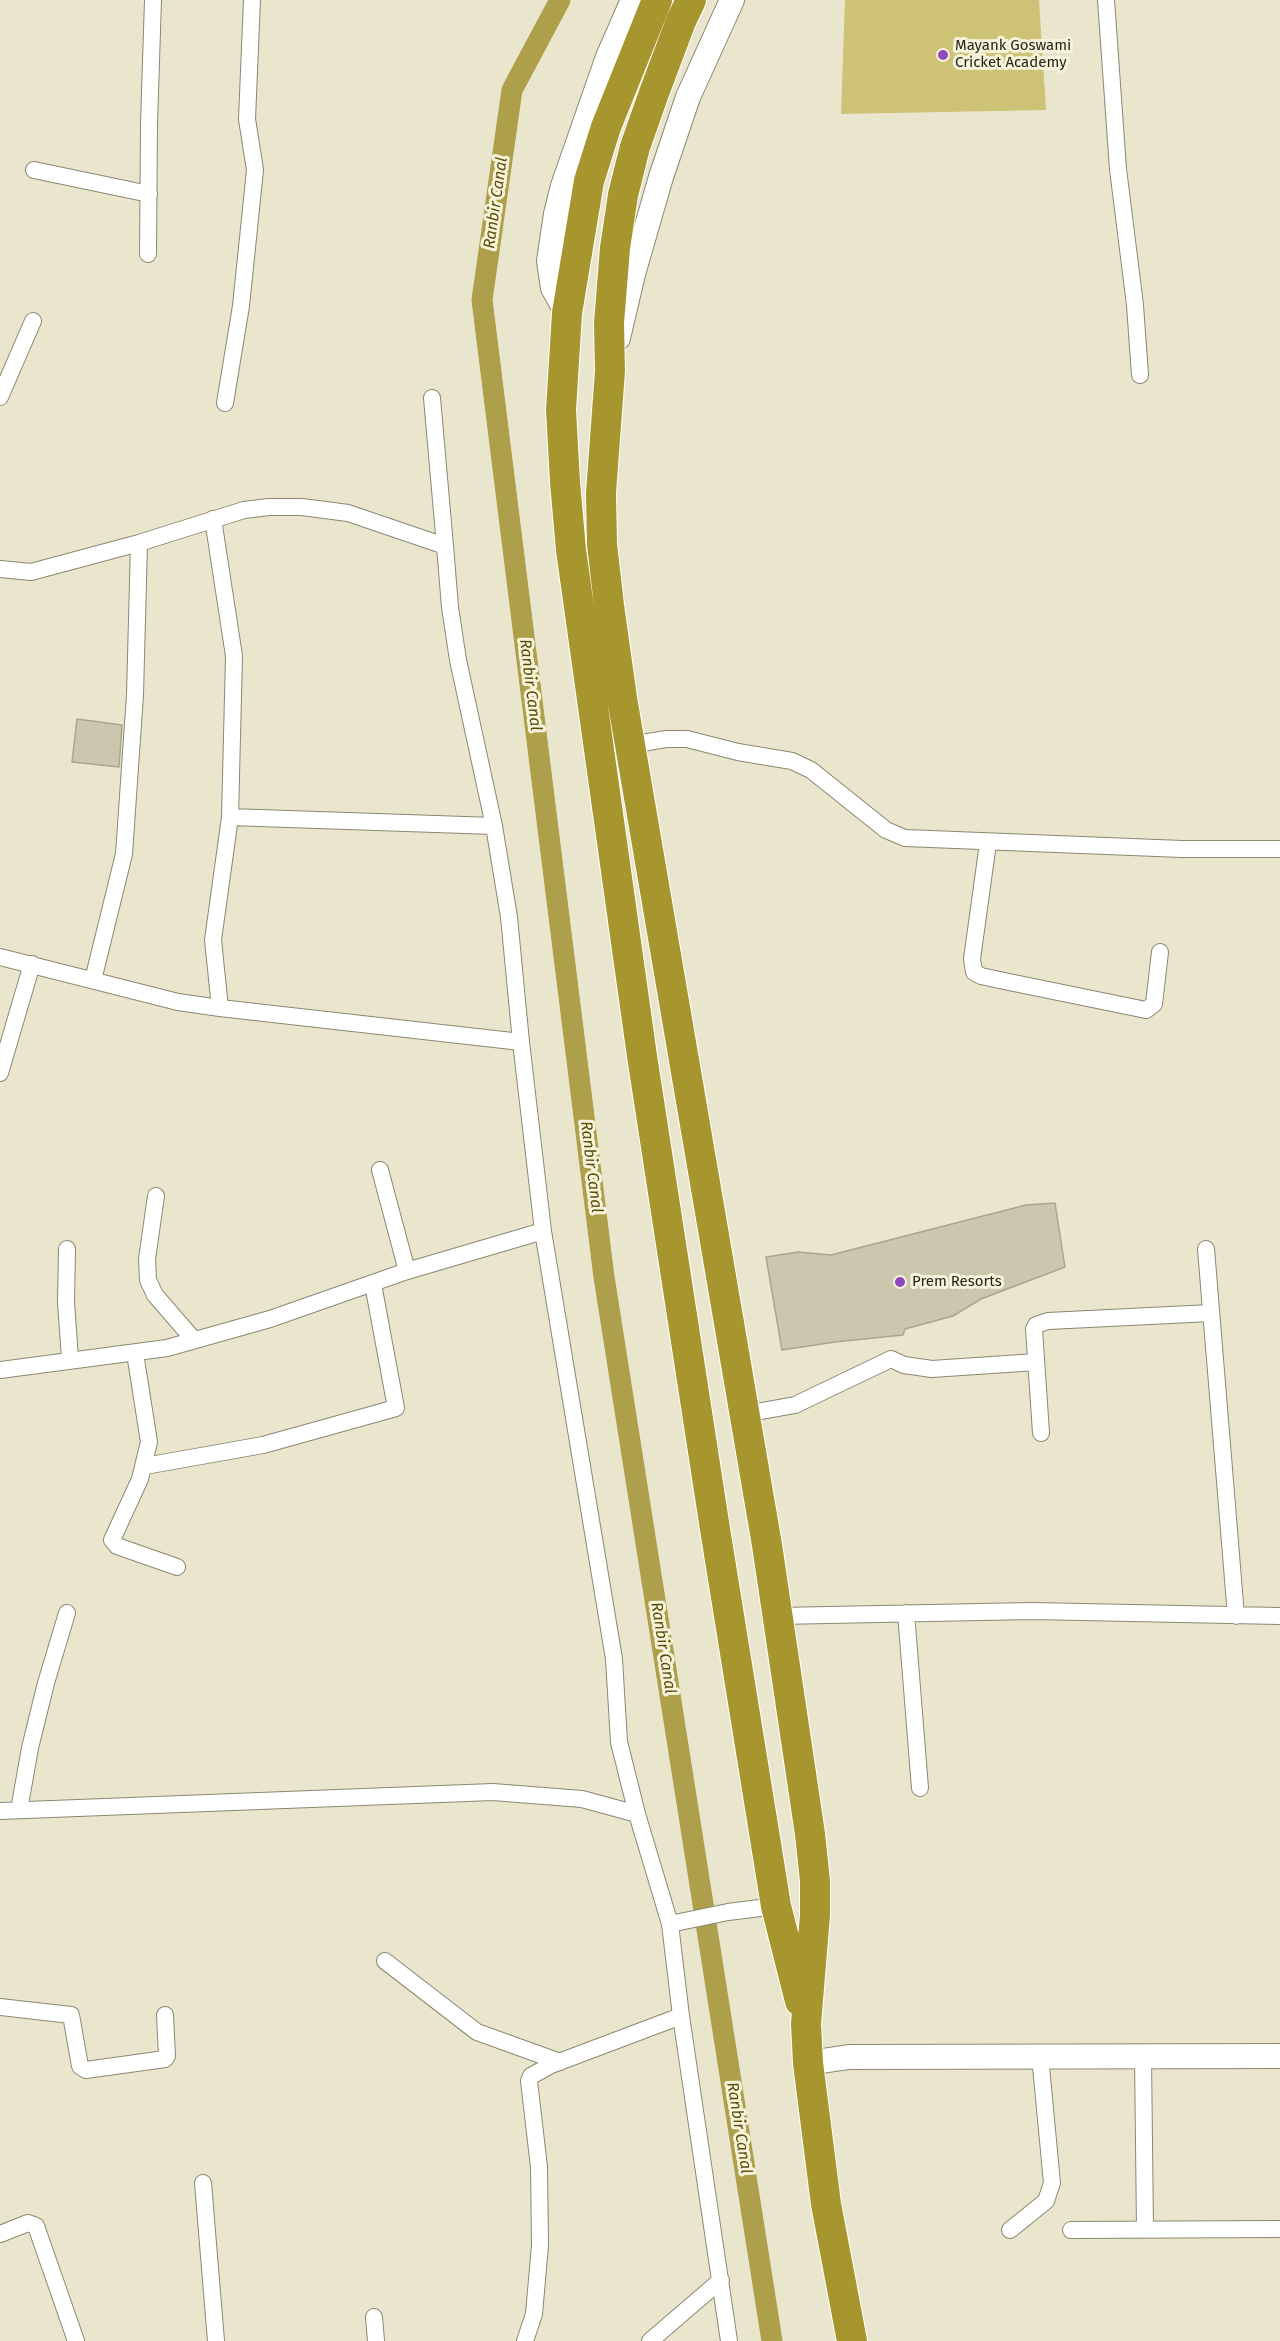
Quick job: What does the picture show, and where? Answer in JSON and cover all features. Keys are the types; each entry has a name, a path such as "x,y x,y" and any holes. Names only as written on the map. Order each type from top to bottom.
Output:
{"highway":[{"path":"657,0 610,117 589,181 567,313 561,410 571,550 642,1056 776,1906 806,2024"},
{"path":"691,0 681,21 635,147 623,195 615,248 610,312 610,371 603,462 602,543 630,745 745,1414 815,1881 815,1915 806,2024 808,2062 826,2204 851,2333"}],"street":[{"path":"148,254 153,0"},
{"path":"225,403 241,306 255,170 247,119 252,0"},
{"path":"567,313 553,288 549,261 556,214 563,186 608,57 633,0"},
{"path":"610,371 633,274 661,177 688,97 732,0"},
{"path":"1106,0 1118,169 1135,305 1140,375"},
{"path":"34,170 149,194"},
{"path":"0,397 33,321"},
{"path":"432,398 450,607 458,660 494,826 509,917 520,1042 543,1231 614,1659 619,1742 637,1814 670,1924 681,2016 729,2341"},
{"path":"0,569 31,572 139,543 244,510 269,507 302,507 348,513 445,546"},
{"path":"213,519 234,656 230,817 213,940 220,1008"},
{"path":"93,980 124,854 135,696 139,543"},
{"path":"630,745 666,739 687,739 738,752 792,761 811,770 886,830 905,838 1182,849 1280,849"},
{"path":"230,817 494,826"},
{"path":"988,843 972,959 974,972 981,976 1146,1010 1154,1004 1160,952"},
{"path":"0,957 178,1002 520,1042"},
{"path":"0,1073 32,964"},
{"path":"380,1170 407,1271"},
{"path":"156,1196 147,1259 148,1280 155,1295 194,1340"},
{"path":"0,1370 70,1359 135,1353 194,1340 270,1319 407,1271 543,1231"},
{"path":"67,1249 66,1302 70,1359"},
{"path":"1206,1249 1236,1616"},
{"path":"145,1466 262,1445 396,1408 373,1284"},
{"path":"1041,1433 1034,1329 1040,1323 1211,1313"},
{"path":"135,1353 149,1442 145,1466 112,1540 117,1546 177,1567"},
{"path":"745,1414 795,1405 891,1359 904,1365 932,1369 1036,1362"},
{"path":"777,1616 1032,1611 1280,1616"},
{"path":"19,1810 30,1748 67,1613"},
{"path":"906,1613 920,1788"},
{"path":"0,1812 493,1792 582,1799 637,1814"},
{"path":"670,1924 728,1912 776,1906"},
{"path":"385,1961 477,2032 560,2062"},
{"path":"0,2007 71,2015 80,2066 86,2070 165,2059 167,2056 165,2015"},
{"path":"525,2341 534,2314 540,2245 539,2167 529,2081 536,2072 681,2016"},
{"path":"1010,2230 1046,2201 1052,2183 1040,2056"},
{"path":"1143,2056 1145,2229"},
{"path":"808,2062 849,2057 1280,2056"},
{"path":"203,2183 216,2341"},
{"path":"0,2234 27,2223 36,2226 76,2341"},
{"path":"1071,2230 1280,2229"},
{"path":"650,2341 721,2280"},
{"path":"374,2317 376,2341"}],"shaded area":[{"name":"Mayank Goswami Cricket Academy","path":"845,0 1039,0 1046,110 841,114"}],"building":[{"path":"77,719 122,725 119,767 72,762"},
{"name":"Prem Resorts","path":"1055,1203 1065,1267 981,1299 953,1316 905,1329 903,1335 782,1350 766,1257 798,1252 831,1255 1026,1205"}],"waterway":[{"name":"Ranbir Canal","path":"560,0 512,90 482,300 604,1277 772,2341"}],"place":[{"name":"Mayank Goswami Cricket Academy","path":"943,55"},
{"name":"Prem Resorts","path":"900,1282"}]}
